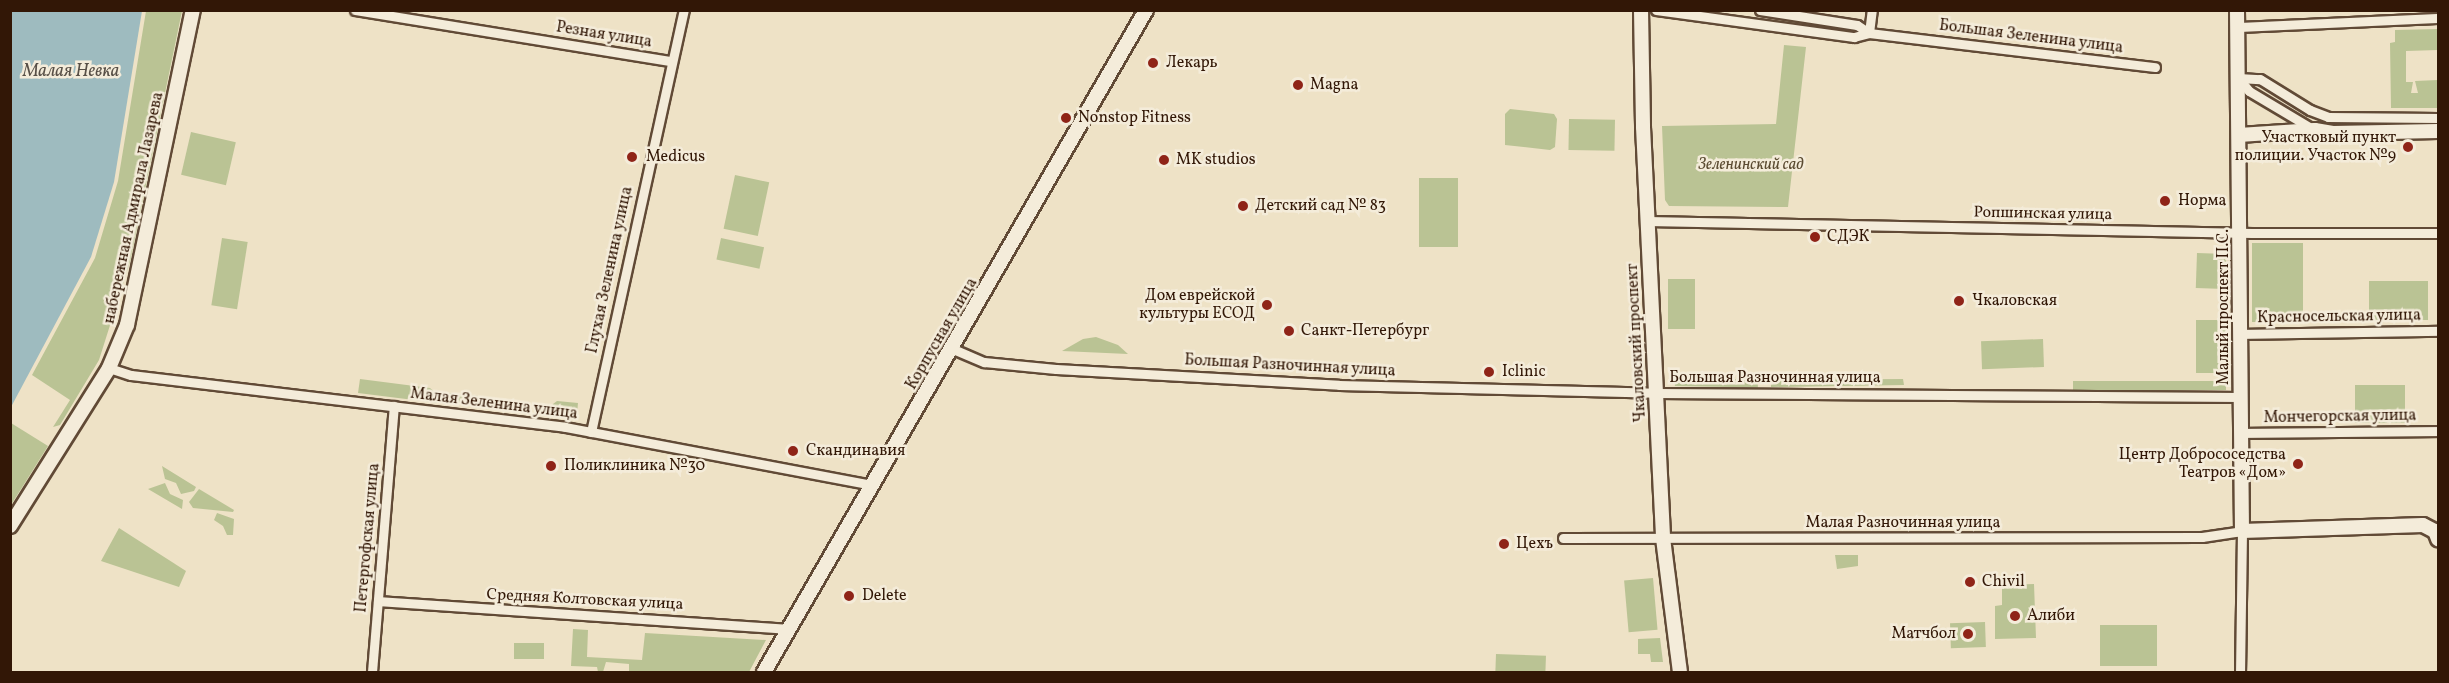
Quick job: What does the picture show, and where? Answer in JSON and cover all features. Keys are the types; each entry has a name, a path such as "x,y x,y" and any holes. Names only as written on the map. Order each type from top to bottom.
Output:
{"street":[{"name":"набережная Адмирала Лазарева","path":"10,526 109,368 127,325 193,10"},
{"name":"Резная улица","path":"355,10 670,61"},
{"name":"Глухая Зеленина улица","path":"591,432 670,61 684,10"},
{"name":"Корпусная улица","path":"764,672 1146,10"},
{"name":"Чкаловский проспект","path":"1641,10 1647,221 1663,538 1680,672"},
{"name":"Большая Зеленина улица","path":"1656,10 1854,37 1869,33 2154,67"},
{"name":"Большая Зеленина улица","path":"1760,10 1857,25 1869,33"},
{"path":"1869,33 1872,10"},
{"name":"Малый проспект П.С.","path":"2237,10 2242,531 2240,672"},
{"path":"2238,27 2439,18"},
{"path":"2238,78 2260,79 2302,106 2328,117 2439,118"},
{"path":"2238,78 2260,98 2315,130"},
{"path":"2239,135 2315,130 2333,133 2439,130"},
{"name":"Ропшинская улица","path":"1647,221 2240,233 2439,233"},
{"name":"Красносельская улица","path":"2241,334 2439,331"},
{"name":"Большая Разночинная улица","path":"952,349 984,362 1183,377 1656,393 2241,397"},
{"name":"Малая Зеленина улица","path":"109,368 131,375 591,432 873,485"},
{"name":"Петергофская улица","path":"372,672 394,406"},
{"name":"Мончегорская улица","path":"2241,433 2439,431"},
{"path":"2242,531 2423,525 2435,531 2439,539"},
{"name":"Малая Разночинная улица","path":"1563,538 2202,537 2242,531"},
{"name":"Средняя Колтовская улица","path":"378,601 789,629"}],"green space":[{"path":"146,11 182,11 130,262 99,360 60,425 53,427 70,400 32,375 95,258 118,181"},
{"path":"2438,29 2438,50 2406,51 2406,82 2413,82 2411,93 2418,93 2415,81 2438,80 2438,108 2391,108 2390,43 2395,42 2395,30"},
{"name":"Зеленинский сад","path":"1784,45 1806,47 1788,207 1669,206 1665,200 1662,126 1776,124"},
{"path":"1510,109 1554,114 1557,119 1555,147 1550,150 1505,145 1505,114"},
{"path":"1569,119 1615,120 1614,151 1568,150"},
{"path":"191,132 236,142 226,185 181,175"},
{"path":"735,175 769,182 758,236 724,229"},
{"path":"1419,178 1458,178 1458,247 1419,247"},
{"path":"222,238 248,242 237,309 211,305"},
{"path":"721,238 764,247 759,269 716,260"},
{"path":"2252,243 2303,243 2303,322 2252,322"},
{"path":"2197,253 2226,254 2225,289 2196,288"},
{"path":"1668,279 1695,279 1695,329 1668,329"},
{"path":"2369,281 2428,281 2428,320 2369,320"},
{"path":"2196,320 2226,320 2226,373 2196,373"},
{"path":"1096,337 1118,345 1128,354 1062,351 1083,339"},
{"path":"2043,339 2044,367 1982,369 1981,341"},
{"path":"1675,378 1758,379 1758,387 1675,386"},
{"path":"360,379 430,388 438,395 438,403 358,393"},
{"path":"1903,379 1904,385 1771,387 1771,380"},
{"path":"2073,381 2226,381 2226,390 2073,390"},
{"path":"2355,385 2405,385 2405,423 2355,423"},
{"path":"449,393 479,396 478,406 454,402"},
{"path":"557,401 578,403 577,413 571,418 540,414"},
{"path":"11,423 48,446 11,505"},
{"path":"162,466 196,487 194,491 181,494 176,483 165,479"},
{"path":"165,483 170,494 183,500 182,509 148,489"},
{"path":"199,489 234,510 233,512 193,508 189,502"},
{"path":"217,513 234,519 233,535 227,535 223,526 214,520"},
{"path":"119,528 186,571 179,587 101,561"},
{"path":"1835,555 1858,555 1858,566 1837,569"},
{"path":"1653,578 1658,630 1629,632 1624,581"},
{"name":"Алиби","path":"2034,584 2036,638 1995,639 1995,606 2002,605 2002,585"},
{"name":"Матчбол","path":"1985,622 1986,647 1951,648 1950,623"},
{"path":"2100,625 2157,625 2157,666 2100,666"},
{"path":"573,629 588,630 587,657 642,660 645,633 766,640 749,672 629,672 629,664 606,662 603,672 598,672 597,667 571,666"},
{"path":"1660,638 1663,662 1651,662 1650,654 1638,654 1638,639"},
{"path":"514,643 544,643 544,659 514,659"},
{"path":"1496,654 1546,656 1545,672 1495,672"}],"water":[{"name":"Малая Невка","path":"11,10 142,11 114,182 91,257 11,407"}],"place":[{"name":"Лекарь","path":"1153,63"},
{"name":"Magna","path":"1298,85"},
{"name":"Nonstop Fitness","path":"1066,118"},
{"name":"Участковый пункт полиции. Участок №9","path":"2408,147"},
{"name":"Medicus","path":"632,157"},
{"name":"MK studios","path":"1164,160"},
{"name":"Норма","path":"2165,201"},
{"name":"Детский сад № 83","path":"1243,206"},
{"name":"СДЭК","path":"1815,237"},
{"name":"Чкаловская","path":"1959,301"},
{"name":"Дом еврейской культуры ЕСОД","path":"1267,305"},
{"name":"Санкт-Петербург","path":"1289,331"},
{"name":"Iclinic","path":"1489,372"},
{"name":"Скандинавия","path":"793,451"},
{"name":"Центр Добрососедства Театров «Дом»","path":"2298,464"},
{"name":"Поликлиника №30","path":"551,466"},
{"name":"Цехъ","path":"1504,544"},
{"name":"Chivil","path":"1970,582"},
{"name":"Delete","path":"849,596"},
{"name":"Алиби","path":"2015,616"},
{"name":"Матчбол","path":"1968,634"}]}
